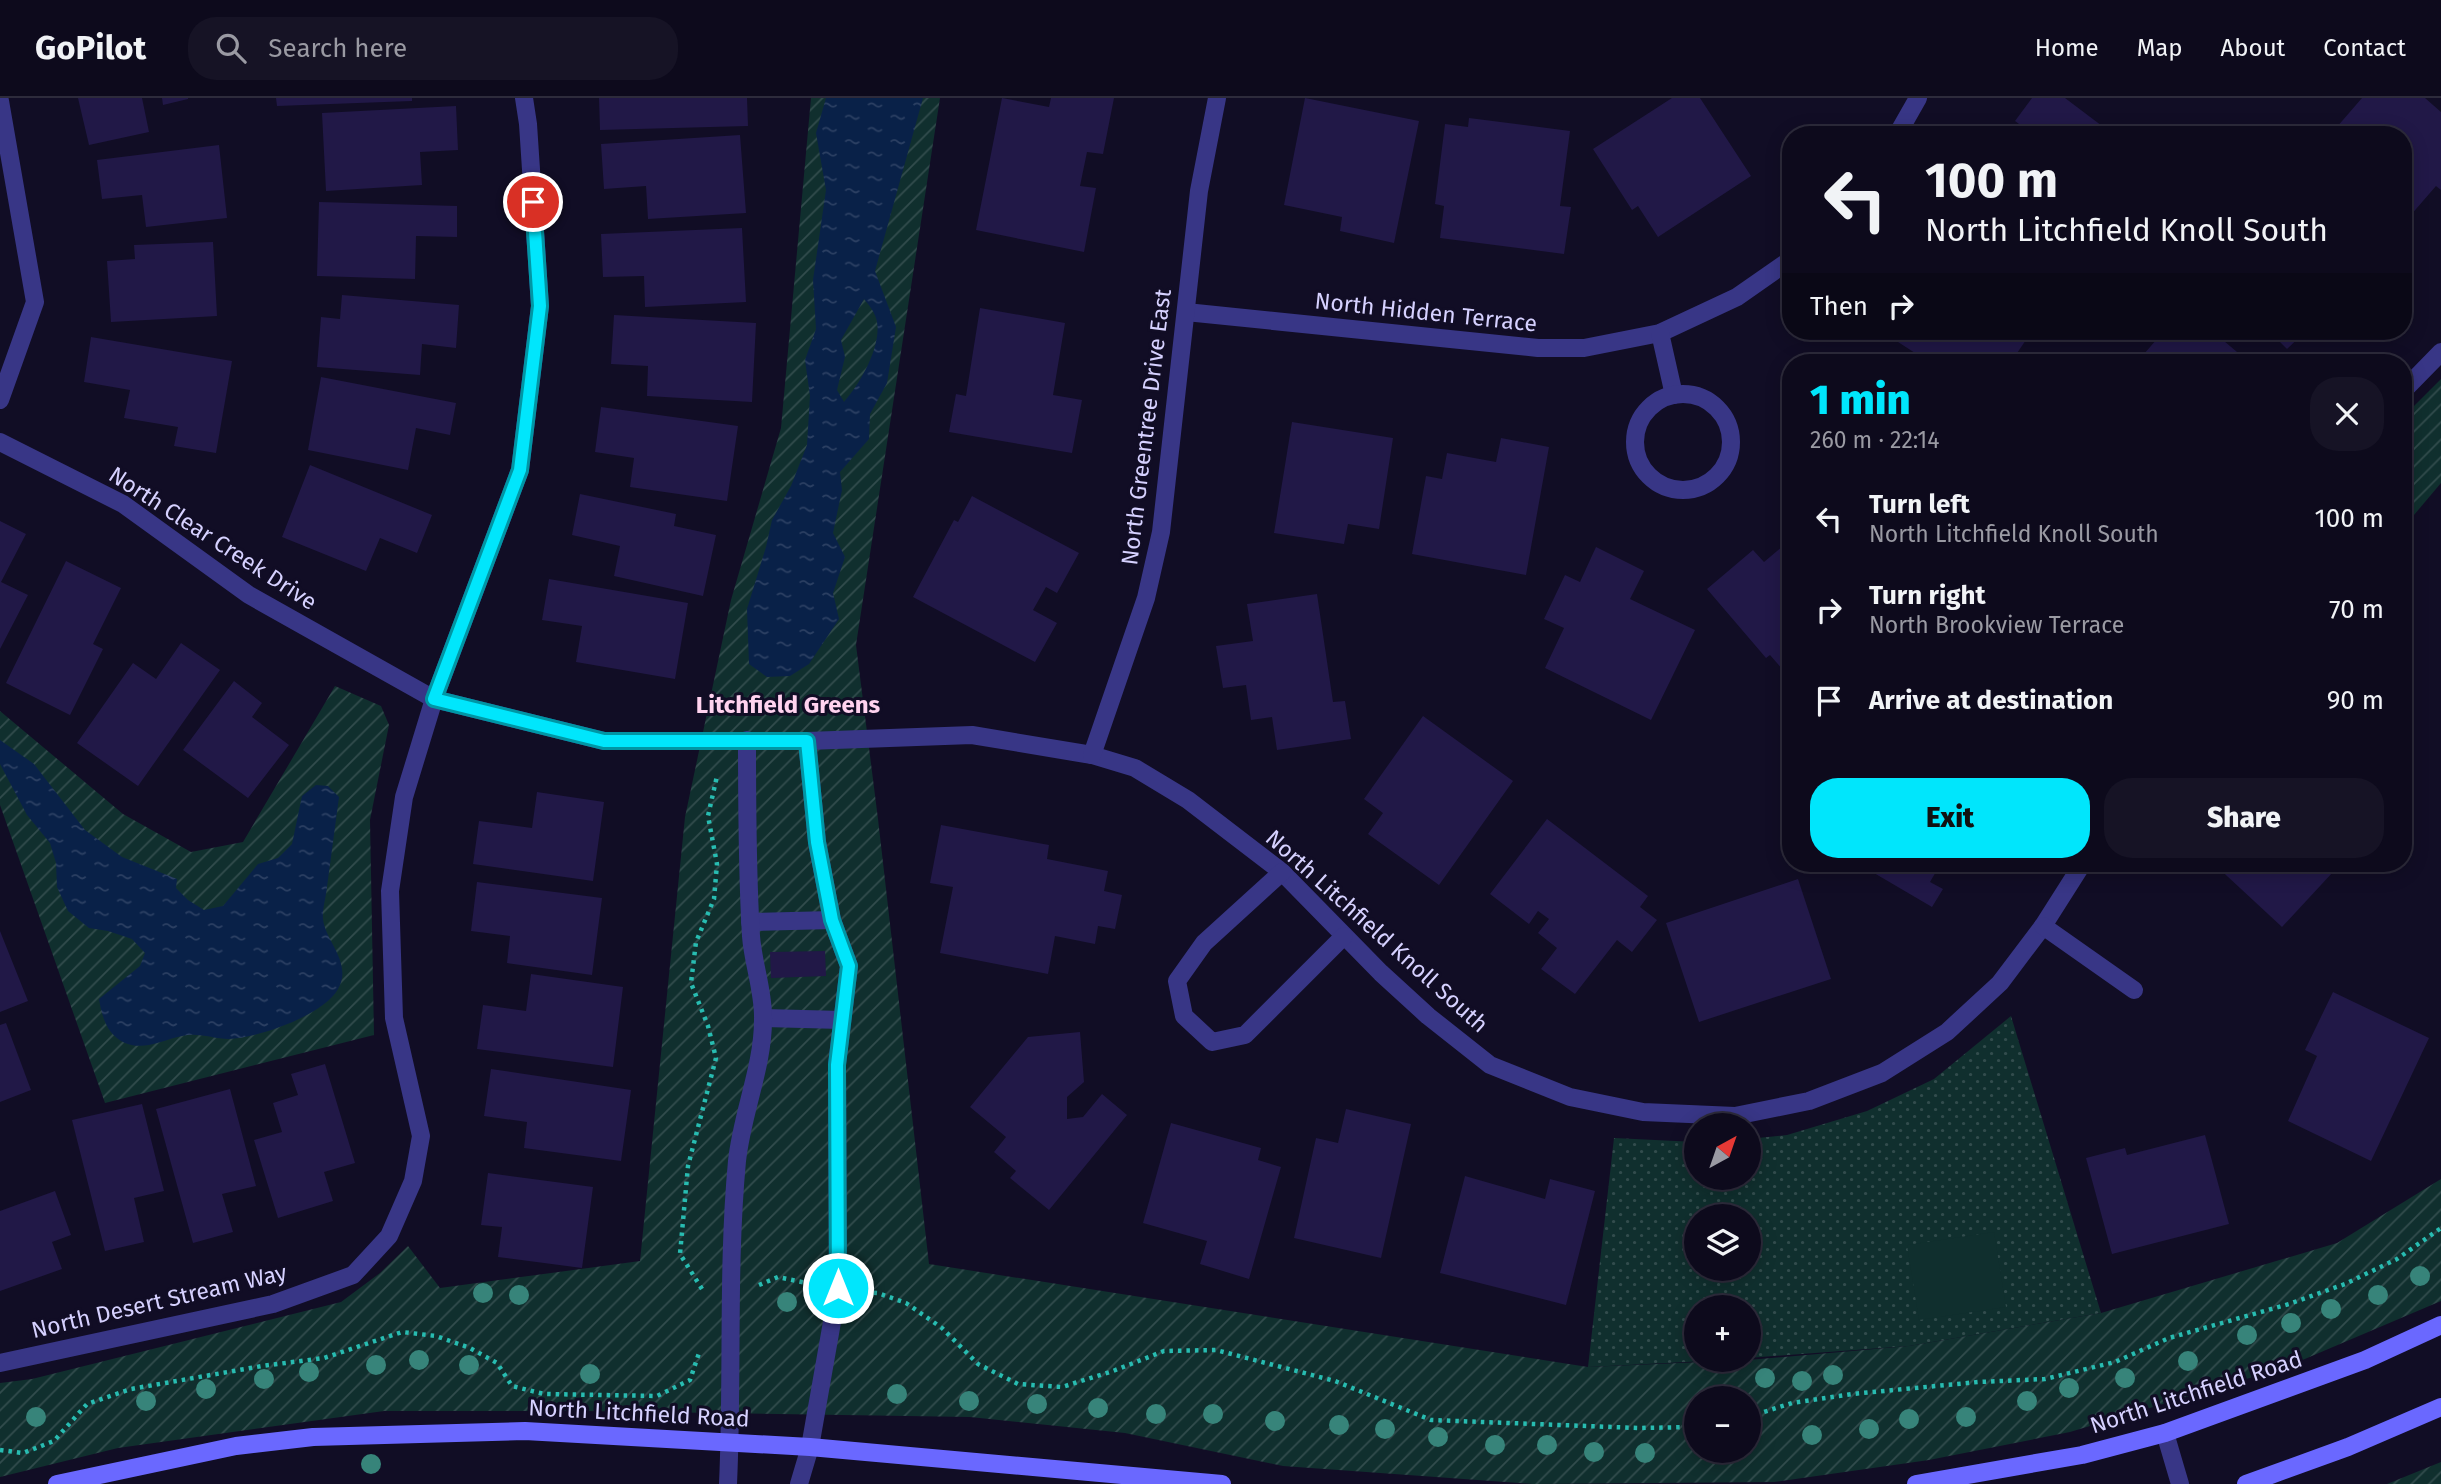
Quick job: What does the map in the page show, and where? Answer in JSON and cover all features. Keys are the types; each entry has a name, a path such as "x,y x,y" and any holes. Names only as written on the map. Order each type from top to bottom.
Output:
{"main road":[{"name":"North Litchfield Road","path":"1916,1484 2082,1455 2165,1433 2365,1360 2441,1325"},
{"path":"2246,1484 2348,1447 2441,1406"},
{"name":"North Litchfield Road","path":"57,1484 236,1446 313,1437 525,1431 810,1447 1222,1484"}],"street":[{"name":"North Desert Stream Way","path":"0,1363 273,1304 353,1275 388,1236 413,1181 421,1136 394,1018 390,891 404,797 434,699 520,470 540,306 524,98"},
{"name":"North Greentree Drive East","path":"1092,755 1146,598 1161,533 1199,191 1217,98"},
{"path":"1902,126 1918,98"},
{"path":"0,101 36,302 0,400"},
{"name":"North Hidden Terrace","path":"1186,312 1538,348 1584,348 1660,333 1737,297 1782,268"},
{"path":"1660,333 1674,395"},
{"path":"2412,382 2441,352"},
{"path":"1690,394 1705,400 1722,416 1731,438 1730,453 1713,480 1699,487 1683,490 1668,488 1654,480 1643,469 1636,455 1635,439 1647,410 1659,400 1674,395 1690,394"},
{"name":"North Clear Creek Drive","path":"0,442 123,504 249,595 434,699"},
{"name":"North Litchfield Knoll South","path":"434,699 604,741 807,741 972,735 1092,755 1135,768 1188,800 1282,872 1428,1016 1489,1065 1570,1097 1643,1112 1735,1116 1809,1101 1882,1073 1947,1032 2000,983 2043,926 2077,872"},
{"path":"729,1484 730,1288 737,1158 764,1018 750,922 739,740"},
{"path":"799,1484 810,1447 838,1288 837,1065 849,966 832,920 817,842 807,741"},
{"path":"1282,872 1204,943 1177,981 1184,1016 1212,1042 1245,1035 1344,936"},
{"path":"750,922 832,920"},
{"path":"2043,926 2134,990"},
{"path":"764,1018 842,1020"},
{"path":"2165,1433 2180,1484"}],"path":[{"path":"702,1302 702,1290 680,1254 681,1222 688,1166 716,1058 708,1026 691,983 696,942 714,899 717,864 708,816 715,781 739,740"},
{"path":"1761,1413 1792,1403 1852,1394 2045,1379 2115,1362 2169,1338 2289,1304 2345,1284 2397,1259 2441,1228"},
{"path":"702,1290 758,1286 778,1278 878,1293 906,1303 942,1328 978,1364 1018,1384 1062,1387 1113,1371 1164,1350 1216,1350 1335,1381 1431,1420 1638,1428 1684,1427"},
{"path":"0,1450 23,1453 54,1441 87,1404 131,1389 324,1358 402,1332 436,1336 470,1348 497,1363 512,1386 544,1394 657,1395 690,1380 701,1348"}],"green space":[{"path":"811,98 940,98 856,645 929,1264 1588,1367 1684,1363 1684,1372 1761,1372 1761,1359 1909,1346 2101,1313 2337,1243 2441,1179 2441,1301 2286,1367 2070,1432 1929,1460 1774,1482 1533,1484 1283,1466 1125,1433 970,1417 584,1411 384,1411 118,1448 0,1477 0,1383 32,1379 341,1302 380,1273 408,1246 440,1288 640,1261 685,817 731,600 781,428"},
{"path":"2441,379 2441,483 2412,517 2412,408"},
{"path":"335,686 381,706 389,725 370,820 374,1035 105,1103 0,805 0,711 123,814 191,852 243,842"},
{"path":"2011,1016 2101,1313 1909,1346 1761,1357 1761,1295 1684,1295 1684,1362 1588,1367 1614,1138 1684,1141 1684,1190 1761,1190 1761,1138 1787,1135 1867,1111 1934,1079"},
{"path":"1994,1232 2006,1307 1919,1320 1907,1245"},
{"path":"2441,1462 2441,1484 2387,1484"}],"water":[{"path":"826,98 923,98 875,271 896,327 887,383 870,414 869,439 840,472 842,490 833,533 845,557 833,593 839,619 809,664 790,676 767,677 749,664 747,609 772,520 791,486 807,445 810,396 805,360 816,329 813,280 826,190 816,133","holes":["864,299 876,318 877,339 869,363 844,402 837,390 845,357 841,340"]},
{"path":"0,740 34,764 85,830 122,857 177,879 176,888 204,910 223,906 258,864 278,858 292,844 302,796 316,785 328,786 339,797 323,919 342,970 338,989 319,1008 305,1016 273,1030 241,1038 188,1035 140,1046 119,1040 106,1025 99,999 140,966 145,953 132,939 89,928 68,911 57,887 56,863 50,843 27,815 0,764"}],"building":[{"path":"78,98 142,98 149,132 89,145"},
{"path":"162,98 188,98 188,99 163,105"},
{"path":"276,98 412,98 412,101 277,106"},
{"path":"599,98 747,98 748,126 600,130"},
{"path":"1002,98 1049,107 1051,98 1114,98 1103,154 1087,152 1080,186 1096,188 1084,252 976,230"},
{"path":"1305,98 1419,121 1394,243 1340,231 1342,217 1284,205"},
{"path":"1672,98 1700,98 1751,176 1658,237 1638,206 1632,210 1593,149"},
{"path":"2032,98 2065,98 2102,126 2022,126 2015,121"},
{"path":"2362,98 2425,98 2441,112 2441,190 2436,186 2412,214 2412,126 2338,126"},
{"path":"456,106 458,150 420,152 422,185 326,191 322,113"},
{"path":"1469,118 1570,131 1560,206 1571,207 1564,254 1440,238 1444,206 1435,204 1445,124 1468,127"},
{"path":"740,135 746,213 648,219 646,186 604,189 601,144"},
{"path":"219,145 227,218 146,227 142,195 102,199 97,160"},
{"path":"319,202 457,206 457,237 416,236 415,279 317,276"},
{"path":"742,228 746,302 645,307 644,276 603,277 601,234"},
{"path":"213,242 217,316 111,322 107,261 135,259 134,245"},
{"path":"342,295 459,305 456,348 422,344 420,375 317,367 321,317 340,319"},
{"path":"980,308 1065,323 1053,395 1082,400 1072,453 949,432 956,394 966,396"},
{"path":"614,315 756,323 752,402 647,396 648,366 611,364"},
{"path":"91,337 232,361 216,453 174,446 178,427 124,418 130,390 84,382"},
{"path":"1895,340 2026,340 2016,354 1917,354"},
{"path":"2156,340 2223,340 2239,354 2144,354"},
{"path":"2278,340 2296,340 2287,349"},
{"path":"321,377 456,403 450,435 416,428 408,470 308,450"},
{"path":"601,407 738,426 727,501 630,487 634,458 595,452"},
{"path":"1292,422 1393,438 1379,529 1348,524 1344,544 1274,533"},
{"path":"1501,438 1549,447 1526,575 1412,554 1426,476 1442,479 1447,453 1496,462"},
{"path":"310,465 432,515 417,553 380,538 366,571 282,537"},
{"path":"580,494 676,514 674,526 716,535 703,596 614,576 620,546 572,535"},
{"path":"972,496 1079,553 1057,593 1046,587 1033,610 1057,623 1035,662 913,597 954,520 958,522"},
{"path":"0,521 26,534 1,582 28,595 0,649"},
{"path":"1596,547 1644,571 1630,599 1695,630 1651,720 1545,668 1564,628 1544,619 1565,575 1580,582"},
{"path":"1782,547 1782,669 1770,655 1766,658 1707,589 1753,550 1764,562"},
{"path":"66,561 121,588 93,644 103,649 70,715 6,683"},
{"path":"549,579 688,603 675,679 576,662 582,626 542,620"},
{"path":"1317,594 1333,702 1345,701 1351,739 1277,750 1272,717 1251,720 1246,685 1223,688 1216,646 1253,641 1247,604"},
{"path":"181,643 220,670 138,786 77,743 133,663 156,679"},
{"path":"234,681 262,703 252,717 289,745 248,798 183,750"},
{"path":"1423,716 1513,781 1439,885 1368,834 1383,813 1364,799"},
{"path":"537,792 604,802 593,881 473,864 479,821 532,828"},
{"path":"1547,819 1648,896 1640,907 1657,920 1632,952 1617,940 1575,994 1541,969 1557,948 1538,933 1549,919 1538,911 1529,924 1490,894"},
{"path":"941,825 1049,845 1047,859 1108,871 1104,891 1122,895 1115,929 1098,926 1095,944 1055,936 1048,974 940,953 953,887 930,883"},
{"path":"1872,872 1936,872 1930,882 1943,889 1932,907"},
{"path":"2223,872 2333,872 2282,927"},
{"path":"1798,879 1831,979 1699,1022 1666,923"},
{"path":"477,882 602,898 592,975 507,963 510,936 471,931"},
{"path":"0,931 28,1001 0,1012"},
{"path":"825,951 826,976 771,978 770,952"},
{"path":"531,974 623,987 613,1067 477,1049 483,1005 526,1011"},
{"path":"2333,992 2429,1038 2371,1161 2288,1121 2317,1056 2305,1050"},
{"path":"6,1023 31,1090 0,1102 0,1025"},
{"path":"1080,1032 1084,1082 1067,1097 1067,1119 1083,1117 1102,1094 1127,1115 1049,1210 1010,1178 1016,1171 994,1152 1006,1137 970,1107 1028,1037"},
{"path":"325,1064 355,1163 324,1172 333,1201 278,1218 254,1140 282,1132 273,1103 298,1095 291,1074"},
{"path":"491,1069 631,1090 621,1161 524,1148 527,1122 484,1116"},
{"path":"230,1089 256,1186 222,1194 233,1232 193,1243 156,1109"},
{"path":"142,1104 164,1191 134,1198 144,1242 105,1251 72,1120"},
{"path":"1346,1109 1411,1124 1381,1258 1294,1238 1316,1138 1338,1143"},
{"path":"1171,1123 1261,1148 1258,1160 1281,1167 1249,1279 1200,1264 1207,1241 1143,1223"},
{"path":"2205,1135 2229,1224 2112,1254 2086,1158 2125,1148 2127,1155"},
{"path":"488,1173 593,1187 582,1268 498,1257 502,1227 481,1225"},
{"path":"1465,1176 1545,1199 1550,1179 1595,1191 1566,1305 1440,1273"},
{"path":"55,1191 71,1235 52,1242 62,1269 0,1291 0,1211"}],"district":[{"name":"Litchfield Greens","path":"788,705"}],"route":[{"path":"533,202 540,306 520,470 434,699 604,741 807,741 817,842 832,920 849,966 837,1065 838,1288"}]}
